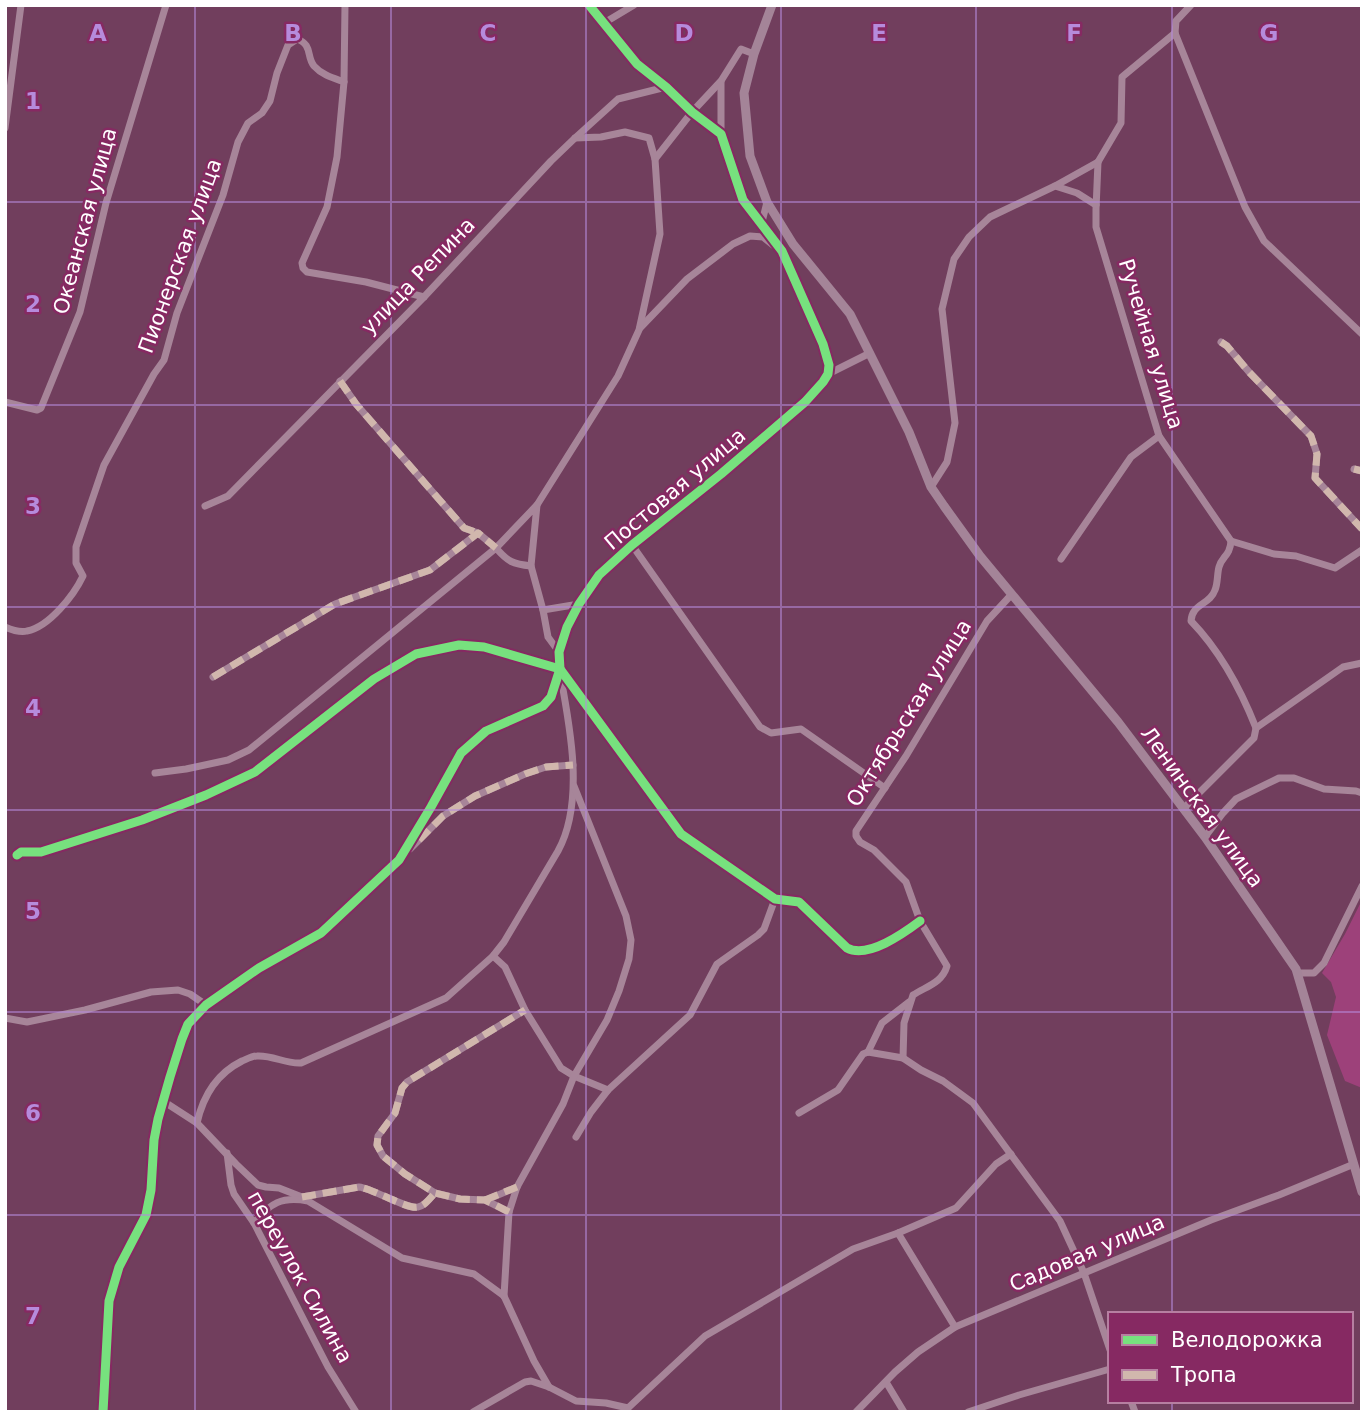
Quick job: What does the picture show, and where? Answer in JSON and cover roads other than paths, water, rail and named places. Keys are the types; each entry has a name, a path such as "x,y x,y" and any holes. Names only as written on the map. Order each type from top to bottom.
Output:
{"main road":[{"name":"Ленинская улица","path":"772,5 754,54 744,93 750,156 767,202 793,244 850,314 909,432 932,487 980,556 1118,722 1205,837 1298,973 1362,1192"}],"street":[{"path":"5,128 21,5"},
{"name":"Океанская улица","path":"5,402 37,410 41,408 80,312 106,203 166,5"},
{"path":"345,5 344,82 337,157 327,207 302,262 303,268 307,272 366,282 424,297"},
{"path":"589,5 637,64 666,87 692,113 721,134"},
{"path":"604,23 634,5"},
{"name":"Ручейная улица","path":"1192,5 1176,21 1175,33 1122,77 1121,123 1098,162 1096,227 1158,436 1231,541"},
{"path":"1175,33 1245,207 1264,242 1360,330"},
{"name":"Пионерская улица","path":"5,627 13,631 28,631 47,621 78,588 83,576 76,562 76,548 104,465 164,360 177,313 223,195 238,142 248,122 262,113 270,101 288,46 297,39 303,41 309,48 312,64 325,75 344,82"},
{"path":"656,159 692,113 722,81 741,49 754,54"},
{"path":"722,81 721,134 743,200 782,251 823,344 829,365 828,374"},
{"name":"улица Репина","path":"205,506 228,496 424,297 575,138 618,99 666,87"},
{"path":"155,773 228,760 249,750 496,548 537,505 618,376 639,330 660,234 656,159 649,138 625,132 601,137 575,138"},
{"path":"932,487 947,462 955,423 942,309 954,259 969,236 990,217 1098,162"},
{"path":"1055,186 1077,193 1096,205"},
{"path":"761,226 767,202"},
{"path":"639,330 687,279 733,244 750,236 763,237 782,251"},
{"path":"782,251 793,244"},
{"path":"1221,342 1311,436 1317,454 1315,478 1362,529"},
{"path":"828,374 870,354"},
{"name":"Постовая улица","path":"103,1412 109,1301 119,1267 146,1215 151,1190 154,1140 163,1101 188,1024 206,1006 259,968 321,933 398,860 461,753 486,731 543,706 551,697 560,669 559,652 567,626 599,575 805,402 828,374"},
{"path":"340,381 464,528 478,533 508,561 531,566"},
{"path":"1061,559 1131,457 1158,436"},
{"path":"537,505 531,566 548,637 559,652"},
{"path":"213,677 335,604 430,570 478,533"},
{"path":"1183,808 1254,738 1256,728 1241,694 1215,651 1191,621 1194,610 1215,590 1219,564 1228,554 1231,541 1335,568 1362,550"},
{"path":"632,545 760,727 771,733 801,729 885,788"},
{"name":"Октябрьская улица","path":"910,1002 913,995 941,979 947,966 920,920 906,883 874,850 860,842 856,831 906,756 987,621 1012,594"},
{"path":"543,610 579,604"},
{"path":"17,855 21,852 41,852 142,820 255,772 374,679 416,654 459,645 484,647 560,669 681,834 775,899 799,902 847,948 854,951 874,948 904,933 920,920"},
{"path":"1256,728 1343,667 1362,663"},
{"path":"197,1123 200,1110 212,1086 220,1076 237,1064 253,1056 301,1063 446,998 505,942 566,837 573,765 571,729 560,669"},
{"name":"Постовая улица","path":"405,849 410,849 443,816 475,796 547,767 573,765"},
{"path":"1205,837 1236,799 1279,778 1294,778 1324,789 1362,793"},
{"path":"550,1387 534,1361 504,1296 509,1212 517,1186 563,1104 574,1076 607,1020 629,959 631,940 626,916 573,784"},
{"path":"1298,973 1314,973 1324,963 1362,886"},
{"path":"576,1136 590,1112 608,1090 690,1015 718,964 764,929 775,899"},
{"path":"493,956 505,967 525,1010 561,1068 608,1090"},
{"path":"5,1018 27,1022 151,992 178,990 206,1006"},
{"path":"868,1052 883,1023 910,1002"},
{"path":"903,1058 904,1023 910,1002"},
{"path":"509,1212 485,1200 453,1198 435,1193 383,1156 377,1145 378,1136 395,1113 402,1088 407,1082 525,1010"},
{"path":"799,1113 838,1090 863,1054 868,1052 903,1058 943,1081 973,1103 1060,1221 1084,1273 1108,1344"},
{"path":"163,1101 197,1123 258,1185 279,1188 305,1199 402,1258 474,1274 504,1296"},
{"name":"переулок Силина","path":"227,1153 234,1194 254,1223 328,1367 356,1412"},
{"path":"473,1412 531,1381 550,1387 576,1401 606,1403 627,1410 705,1336 853,1249 956,1209 996,1164 1012,1154"},
{"name":"Садовая улица","path":"856,1412 918,1352 955,1327 1211,1220 1354,1164"},
{"path":"485,1200 517,1186"},
{"path":"254,1223 278,1201 305,1199 359,1187 368,1188 413,1208 423,1205 435,1193"},
{"path":"898,1233 955,1327"},
{"path":"968,1412 1108,1370"},
{"path":"886,1381 904,1412"}]}
